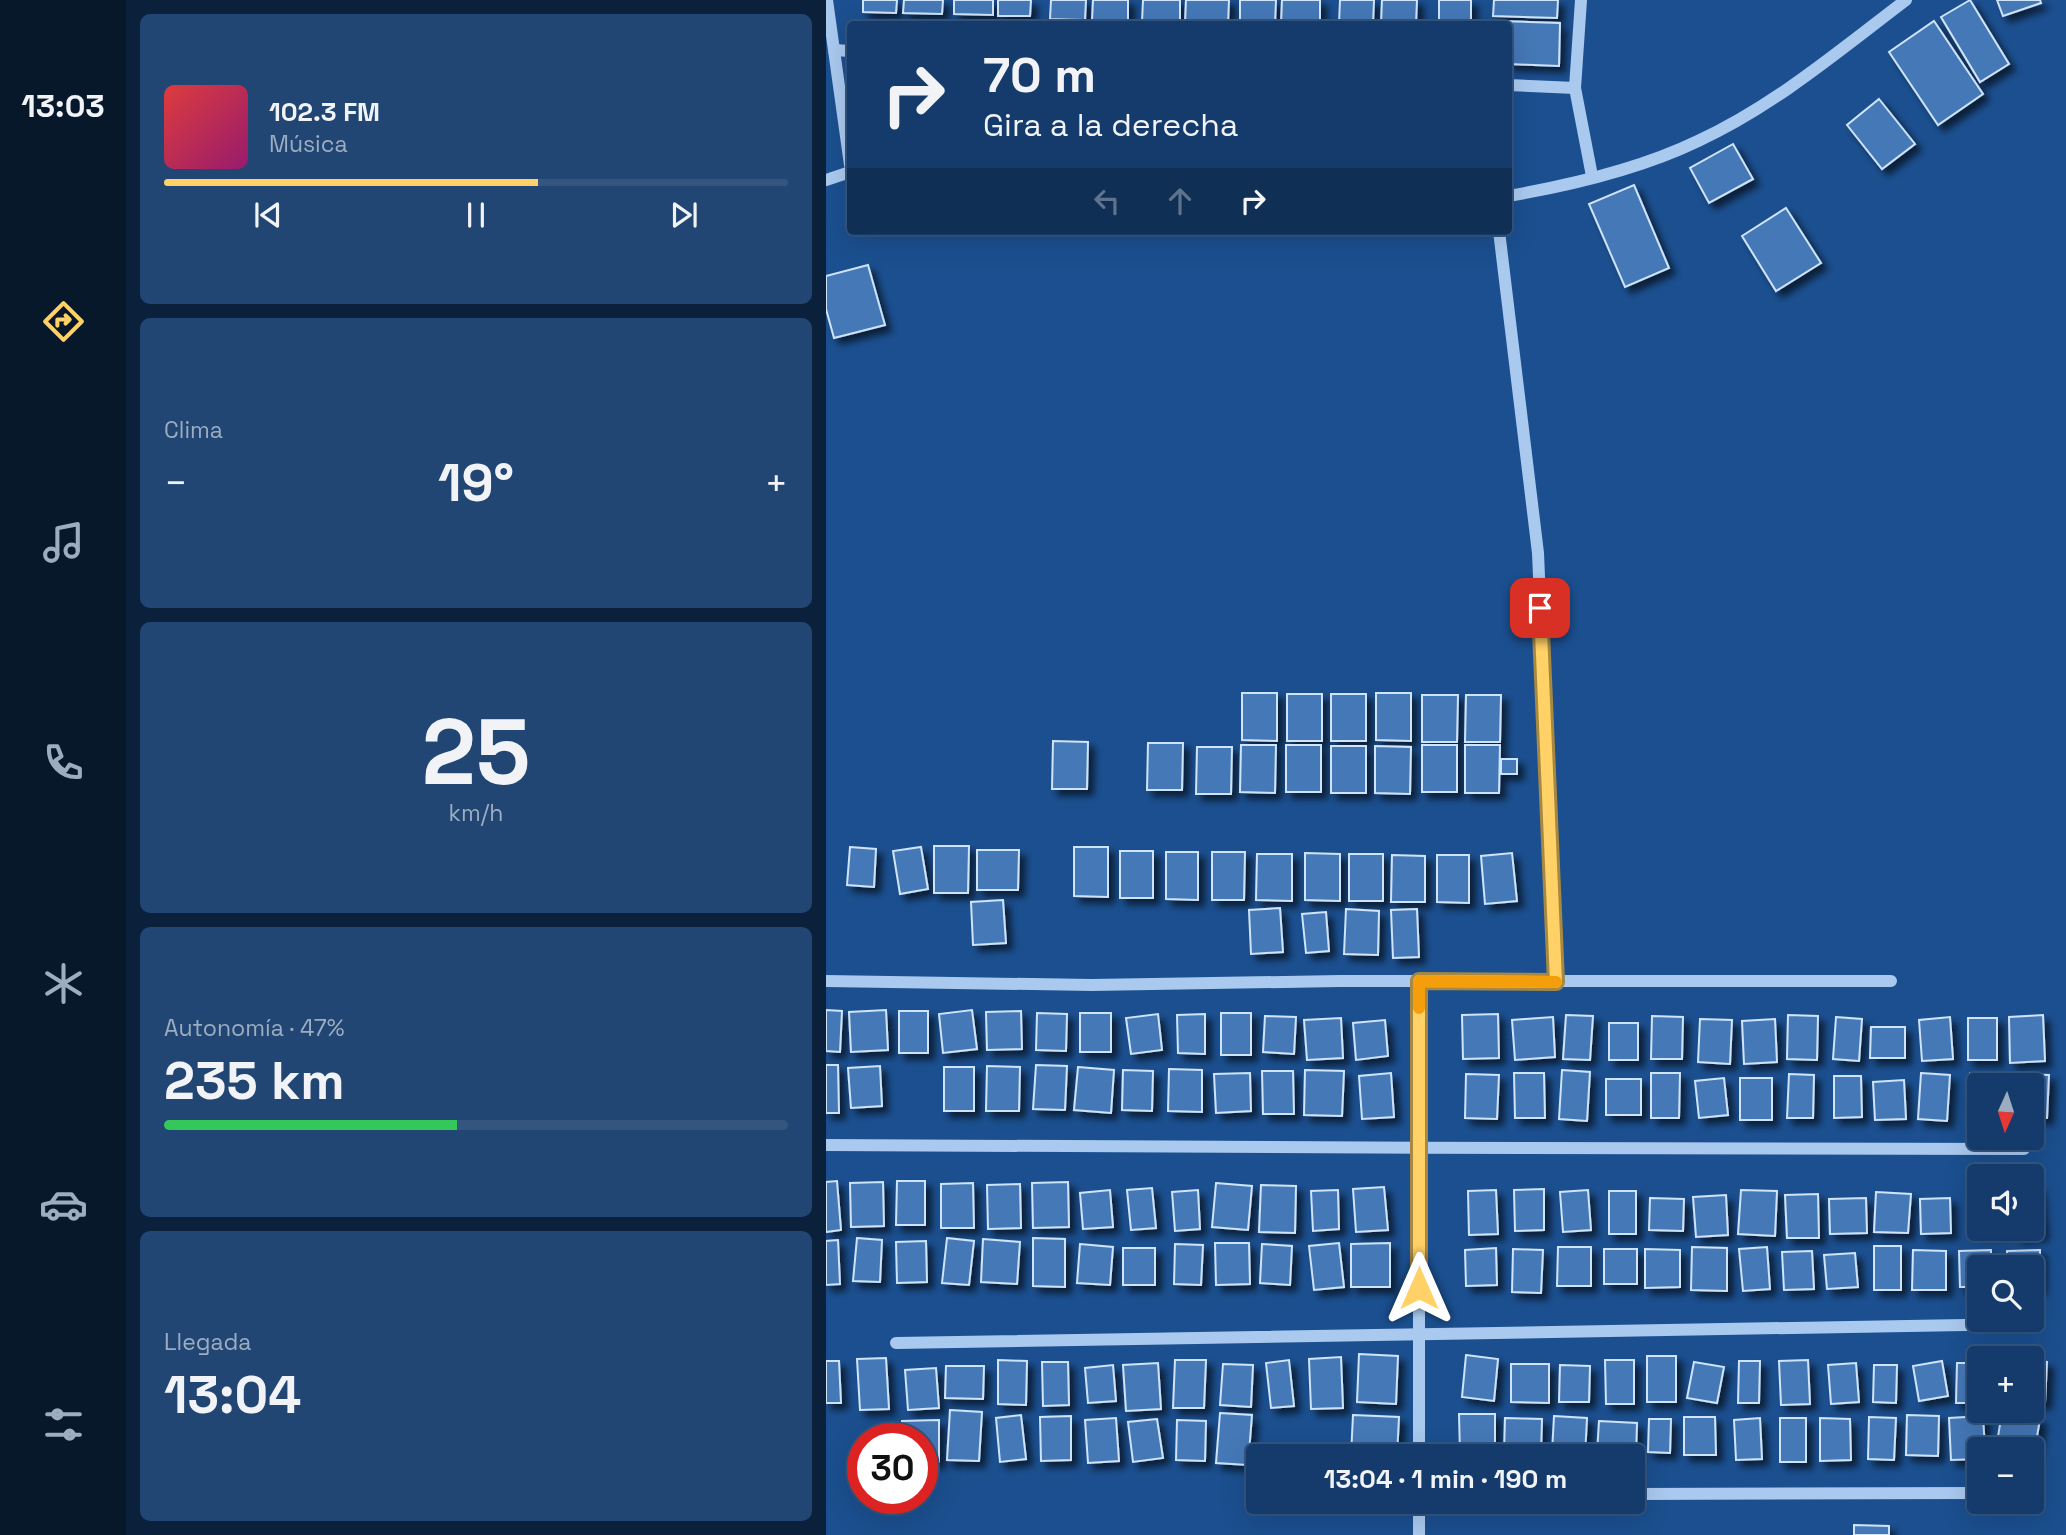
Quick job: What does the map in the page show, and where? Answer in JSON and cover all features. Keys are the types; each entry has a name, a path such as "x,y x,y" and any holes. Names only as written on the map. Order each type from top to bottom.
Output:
{"street":[{"path":"827,0 847,143"},
{"path":"1581,0 1575,88 1592,177"},
{"path":"1512,195 1638,164 1698,142 1745,116 1812,72 1906,0"},
{"path":"834,50 847,51"},
{"path":"1512,85 1575,88"},
{"path":"826,180 847,174"},
{"path":"1499,235 1538,553 1556,982"},
{"path":"826,981 1092,985 1419,981 1891,981"},
{"path":"1419,981 1419,1444"},
{"path":"826,1145 1534,1151 1967,1149"},
{"path":"896,1343 1967,1325"},
{"path":"1645,1494 1967,1493"},
{"path":"1419,1514 1419,1535"}],"building":[{"path":"863,0 897,0 896,13 863,12"},
{"path":"904,0 943,0 942,14 903,13"},
{"path":"954,0 993,0 993,15 954,14"},
{"path":"998,0 1031,0 1030,16 998,16"},
{"path":"1051,0 1086,0 1085,20 1050,19"},
{"path":"1093,0 1128,0 1128,21 1092,20"},
{"path":"1143,0 1180,0 1180,21 1142,21"},
{"path":"1186,0 1229,0 1228,21 1185,21"},
{"path":"1240,0 1276,0 1275,21 1240,21"},
{"path":"1282,0 1320,0 1320,21 1281,21"},
{"path":"1340,0 1374,0 1373,21 1339,21"},
{"path":"1382,0 1417,0 1416,21 1381,21"},
{"path":"1439,0 1471,0 1471,21 1439,21"},
{"path":"1494,0 1558,0 1557,18 1493,16"},
{"path":"1970,0 2009,64 1980,82 1941,17"},
{"path":"1997,0 2040,0 2041,3 2003,16"},
{"path":"1512,21 1560,23 1559,66 1512,64"},
{"path":"1934,21 1983,94 1938,125 1889,52"},
{"path":"1879,99 1915,144 1882,169 1847,125"},
{"path":"1733,144 1753,179 1709,203 1690,168"},
{"path":"1634,185 1669,268 1625,287 1589,204"},
{"path":"1786,208 1821,263 1776,291 1742,236"},
{"path":"868,265 885,325 834,338 826,309 826,276"},
{"path":"1242,693 1277,693 1277,741 1242,740"},
{"path":"1376,693 1411,693 1411,741 1376,740"},
{"path":"1287,694 1322,694 1322,741 1287,741"},
{"path":"1331,694 1366,694 1366,741 1331,741"},
{"path":"1422,695 1458,695 1457,742 1422,742"},
{"path":"1466,695 1501,695 1500,742 1465,742"},
{"path":"1053,741 1088,742 1087,789 1052,789"},
{"path":"1148,743 1183,743 1182,790 1147,790"},
{"path":"1241,745 1276,745 1275,793 1240,792"},
{"path":"1286,745 1321,745 1321,792 1286,792"},
{"path":"1422,745 1457,745 1457,792 1422,792"},
{"path":"1465,745 1500,745 1499,793 1465,793"},
{"path":"1331,746 1366,746 1366,793 1331,793"},
{"path":"1375,746 1411,747 1410,794 1375,793"},
{"path":"1197,747 1232,747 1231,794 1196,794"},
{"path":"1501,759 1517,759 1517,774 1501,774"},
{"path":"934,846 969,846 968,893 934,893"},
{"path":"850,847 876,849 874,887 847,885"},
{"path":"921,847 928,889 900,894 893,851"},
{"path":"1074,847 1108,847 1108,897 1074,896"},
{"path":"977,850 1019,850 1018,890 977,890"},
{"path":"1120,851 1153,851 1153,898 1120,898"},
{"path":"1166,852 1198,852 1198,900 1166,899"},
{"path":"1212,852 1245,852 1244,900 1212,900"},
{"path":"1305,853 1340,854 1340,901 1305,900"},
{"path":"1512,853 1517,901 1485,904 1481,856"},
{"path":"1257,854 1292,854 1292,901 1256,900"},
{"path":"1349,854 1383,854 1383,901 1349,901"},
{"path":"1392,855 1425,856 1425,902 1391,902"},
{"path":"1437,855 1469,855 1469,903 1437,902"},
{"path":"1003,900 1006,943 973,945 971,902"},
{"path":"1280,908 1283,952 1251,954 1249,910"},
{"path":"1346,909 1379,911 1378,955 1344,954"},
{"path":"1417,909 1419,957 1393,958 1391,910"},
{"path":"1326,912 1329,951 1306,953 1302,914"},
{"path":"826,1010 842,1011 840,1052 826,1051"},
{"path":"886,1010 888,1050 851,1052 849,1012"},
{"path":"972,1010 977,1049 943,1053 939,1014"},
{"path":"899,1011 928,1011 928,1053 899,1053"},
{"path":"1021,1011 1022,1049 987,1050 986,1012"},
{"path":"1037,1013 1067,1014 1066,1051 1036,1050"},
{"path":"1080,1013 1111,1013 1111,1052 1080,1052"},
{"path":"1221,1013 1251,1013 1251,1055 1221,1055"},
{"path":"1158,1014 1162,1050 1131,1054 1126,1018"},
{"path":"1205,1014 1205,1054 1178,1053 1177,1015"},
{"path":"1498,1014 1499,1058 1463,1059 1462,1015"},
{"path":"1566,1015 1593,1016 1590,1060 1563,1059"},
{"path":"1788,1015 1818,1016 1817,1060 1787,1059"},
{"path":"2043,1015 2045,1061 2010,1063 2009,1017"},
{"path":"1265,1016 1296,1017 1294,1054 1263,1052"},
{"path":"1652,1016 1683,1017 1682,1059 1651,1059"},
{"path":"1553,1017 1555,1057 1515,1060 1512,1020"},
{"path":"1836,1017 1862,1019 1859,1061 1833,1059"},
{"path":"1950,1017 1953,1059 1922,1061 1919,1020"},
{"path":"1341,1018 1343,1058 1307,1060 1304,1020"},
{"path":"1968,1018 1997,1018 1997,1060 1968,1060"},
{"path":"1700,1019 1732,1020 1730,1064 1698,1062"},
{"path":"1775,1019 1777,1062 1744,1064 1742,1021"},
{"path":"1385,1020 1388,1056 1356,1060 1353,1023"},
{"path":"1609,1023 1638,1023 1638,1060 1609,1060"},
{"path":"1871,1027 1905,1027 1905,1058 1870,1058"},
{"path":"826,1065 838,1065 839,1113 826,1113"},
{"path":"1036,1065 1067,1066 1065,1110 1033,1109"},
{"path":"880,1066 882,1106 851,1108 848,1068"},
{"path":"987,1066 1020,1067 1019,1111 986,1111"},
{"path":"944,1067 974,1067 974,1111 944,1111"},
{"path":"1078,1067 1114,1070 1111,1113 1074,1110"},
{"path":"1169,1069 1202,1070 1202,1112 1168,1111"},
{"path":"1123,1070 1153,1071 1152,1111 1122,1110"},
{"path":"1305,1070 1344,1071 1342,1116 1304,1115"},
{"path":"1562,1070 1590,1072 1587,1121 1559,1119"},
{"path":"1262,1071 1293,1071 1294,1114 1263,1114"},
{"path":"1250,1073 1251,1111 1216,1113 1214,1074"},
{"path":"1391,1073 1394,1117 1362,1119 1359,1076"},
{"path":"1514,1073 1544,1073 1545,1118 1515,1118"},
{"path":"1651,1073 1680,1073 1679,1118 1651,1118"},
{"path":"1921,1073 1950,1075 1947,1121 1918,1119"},
{"path":"1466,1074 1499,1075 1497,1119 1465,1118"},
{"path":"1789,1074 1814,1075 1813,1118 1787,1118"},
{"path":"2044,1075 2049,1075 2047,1118 2044,1118"},
{"path":"1834,1076 1861,1076 1862,1117 1834,1118"},
{"path":"1724,1078 1728,1115 1699,1118 1695,1081"},
{"path":"1740,1078 1772,1078 1772,1120 1740,1120"},
{"path":"1606,1079 1641,1079 1641,1115 1606,1115"},
{"path":"1904,1080 1906,1119 1875,1120 1873,1082"},
{"path":"837,1181 841,1230 826,1232 826,1182"},
{"path":"897,1181 925,1181 925,1225 896,1225"},
{"path":"883,1182 884,1226 851,1227 850,1183"},
{"path":"1068,1182 1069,1227 1033,1228 1032,1183"},
{"path":"973,1183 974,1228 941,1228 941,1184"},
{"path":"1216,1183 1252,1186 1248,1230 1212,1227"},
{"path":"1020,1184 1021,1228 988,1229 987,1185"},
{"path":"1261,1185 1296,1186 1295,1233 1259,1232"},
{"path":"1384,1187 1388,1230 1356,1232 1353,1189"},
{"path":"1152,1188 1156,1228 1131,1230 1127,1190"},
{"path":"1544,1189 1544,1230 1515,1231 1514,1190"},
{"path":"1110,1190 1113,1227 1083,1229 1080,1193"},
{"path":"1198,1190 1200,1229 1175,1231 1172,1192"},
{"path":"1338,1190 1339,1229 1313,1231 1311,1191"},
{"path":"1496,1190 1498,1234 1469,1235 1468,1191"},
{"path":"1588,1190 1591,1230 1563,1232 1560,1192"},
{"path":"1741,1190 1777,1191 1775,1236 1738,1234"},
{"path":"1609,1191 1636,1191 1636,1234 1609,1234"},
{"path":"1876,1192 1911,1194 1908,1233 1874,1232"},
{"path":"1818,1194 1819,1238 1787,1238 1785,1195"},
{"path":"1726,1195 1728,1235 1696,1237 1693,1197"},
{"path":"1650,1198 1684,1199 1683,1231 1649,1230"},
{"path":"1866,1198 1867,1233 1830,1234 1829,1199"},
{"path":"1950,1198 1951,1233 1921,1234 1920,1199"},
{"path":"857,1238 882,1240 880,1282 853,1281"},
{"path":"947,1238 974,1241 969,1285 942,1283"},
{"path":"1033,1238 1065,1239 1065,1287 1033,1286"},
{"path":"983,1239 1020,1242 1017,1284 981,1282"},
{"path":"838,1240 840,1284 826,1285 826,1241"},
{"path":"926,1241 927,1282 897,1283 896,1242"},
{"path":"1215,1243 1249,1243 1250,1284 1216,1285"},
{"path":"1339,1243 1344,1287 1314,1290 1309,1246"},
{"path":"1390,1243 1390,1287 1351,1287 1351,1244"},
{"path":"1080,1244 1113,1247 1110,1285 1077,1283"},
{"path":"1175,1244 1203,1245 1201,1285 1174,1284"},
{"path":"1262,1244 1292,1246 1290,1285 1260,1283"},
{"path":"1874,1246 1901,1246 1901,1290 1874,1290"},
{"path":"1558,1247 1591,1247 1591,1286 1557,1286"},
{"path":"1692,1247 1727,1248 1727,1291 1691,1290"},
{"path":"1767,1247 1770,1289 1743,1291 1739,1249"},
{"path":"1123,1248 1155,1248 1155,1285 1123,1285"},
{"path":"1496,1248 1497,1285 1466,1286 1465,1250"},
{"path":"1513,1249 1543,1250 1541,1293 1512,1292"},
{"path":"1604,1249 1637,1249 1637,1284 1604,1284"},
{"path":"1645,1249 1680,1250 1680,1287 1645,1288"},
{"path":"1913,1250 1946,1251 1946,1290 1912,1290"},
{"path":"1991,1250 1991,1255 1967,1255 1967,1287 1960,1287 1959,1251"},
{"path":"2040,1250 2040,1255 2007,1255 2007,1251"},
{"path":"1812,1251 1814,1289 1784,1290 1782,1252"},
{"path":"1855,1253 1858,1287 1827,1289 1824,1255"},
{"path":"1359,1354 1398,1356 1396,1404 1357,1402"},
{"path":"1466,1355 1498,1359 1494,1401 1462,1397"},
{"path":"1647,1356 1676,1356 1676,1402 1647,1402"},
{"path":"1341,1357 1343,1408 1311,1409 1309,1359"},
{"path":"886,1358 889,1409 860,1410 857,1359"},
{"path":"998,1360 1027,1361 1026,1405 998,1404"},
{"path":"1175,1360 1206,1360 1204,1408 1173,1408"},
{"path":"1289,1360 1294,1406 1271,1408 1266,1363"},
{"path":"1605,1360 1634,1360 1634,1404 1606,1404"},
{"path":"1808,1360 1810,1404 1781,1405 1779,1361"},
{"path":"826,1361 839,1361 841,1403 826,1403"},
{"path":"1739,1361 1760,1361 1759,1403 1738,1403"},
{"path":"1942,1361 1948,1396 1919,1401 1913,1366"},
{"path":"1042,1362 1068,1362 1069,1405 1043,1406"},
{"path":"1694,1362 1724,1367 1717,1403 1687,1398"},
{"path":"2044,1362 2047,1362 2044,1403"},
{"path":"1158,1363 1161,1409 1126,1411 1123,1365"},
{"path":"1856,1363 1859,1402 1831,1404 1828,1365"},
{"path":"1957,1363 1967,1363 1967,1403 1956,1403"},
{"path":"1223,1364 1253,1365 1251,1407 1220,1405"},
{"path":"1511,1364 1549,1364 1549,1403 1511,1402"},
{"path":"1113,1365 1116,1401 1088,1403 1085,1368"},
{"path":"1560,1365 1590,1366 1589,1402 1559,1402"},
{"path":"1874,1365 1897,1365 1896,1403 1873,1402"},
{"path":"946,1366 984,1366 983,1399 945,1398"},
{"path":"936,1368 939,1408 908,1410 905,1370"},
{"path":"950,1410 982,1412 979,1461 947,1460"},
{"path":"1220,1413 1252,1415 1250,1444 1246,1444 1246,1465 1216,1463"},
{"path":"1459,1414 1495,1414 1495,1444 1460,1444"},
{"path":"1021,1415 1026,1459 1000,1462 996,1418"},
{"path":"1353,1415 1399,1417 1398,1444 1352,1444"},
{"path":"1907,1415 1939,1416 1938,1456 1906,1455"},
{"path":"1071,1416 1071,1460 1041,1461 1040,1417"},
{"path":"1554,1416 1587,1418 1586,1444 1552,1444"},
{"path":"1684,1417 1715,1417 1716,1455 1684,1455"},
{"path":"1869,1417 1896,1418 1894,1460 1868,1459"},
{"path":"1967,1417 1967,1423 1983,1423 1984,1437 1967,1437 1967,1459 1951,1460 1949,1418"},
{"path":"1116,1418 1119,1461 1088,1463 1085,1420"},
{"path":"1505,1418 1542,1419 1541,1444 1504,1444"},
{"path":"1760,1418 1762,1459 1736,1460 1734,1420"},
{"path":"1780,1418 1806,1418 1806,1462 1780,1462"},
{"path":"1820,1418 1850,1419 1851,1460 1820,1461"},
{"path":"1157,1419 1163,1458 1133,1462 1128,1422"},
{"path":"1649,1419 1671,1419 1670,1453 1648,1452"},
{"path":"939,1420 939,1462 938,1423 902,1421"},
{"path":"1177,1420 1206,1421 1205,1461 1176,1460"},
{"path":"1599,1421 1637,1423 1636,1444 1598,1444"},
{"path":"2000,1423 2039,1423 2037,1437 1998,1437"},
{"path":"1854,1525 1889,1526 1889,1535 1854,1535"}],"slow traffic":[{"path":"1419,1008 1419,981 1556,982"}],"route":[{"path":"1419,1288 1419,981 1556,982 1540,608"}]}
